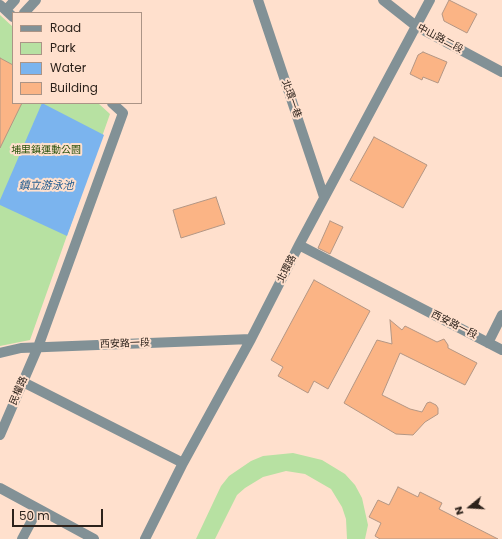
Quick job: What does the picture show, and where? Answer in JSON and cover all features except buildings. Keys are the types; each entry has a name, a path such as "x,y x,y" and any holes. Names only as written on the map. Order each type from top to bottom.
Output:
{"street":[{"path":"6,11 15,0"},
{"path":"25,12 36,0"},
{"name":"北環一巷","path":"258,0 324,197"},
{"name":"中山路二段","path":"383,0 416,26 502,72"},
{"name":"北環路","path":"145,539 183,463 251,339 324,197 430,0"},
{"name":"民權路","path":"0,435 38,347 123,113 113,104"},
{"name":"西安路一段","path":"299,246 502,350"},
{"path":"488,343 502,315"},
{"name":"西安路一段","path":"0,353 21,348 38,347 251,339"},
{"path":"23,382 183,463"},
{"path":"0,488 94,539"},
{"path":"22,539 38,509"}],"green space":[{"name":"埔里鎮運動公園","path":"0,15 12,26 12,104 99,104 110,114 30,340 0,346"},
{"path":"293,453 322,460 345,474 355,485 362,498 368,525 365,539 347,539 346,519 342,507 331,489 305,474 286,471 263,477 245,488 237,495 215,539 196,539 221,486 229,476 251,461 263,456"}],"water":[{"name":"鎮立游泳池","path":"42,104 104,135 67,236 0,205 0,200"}]}
